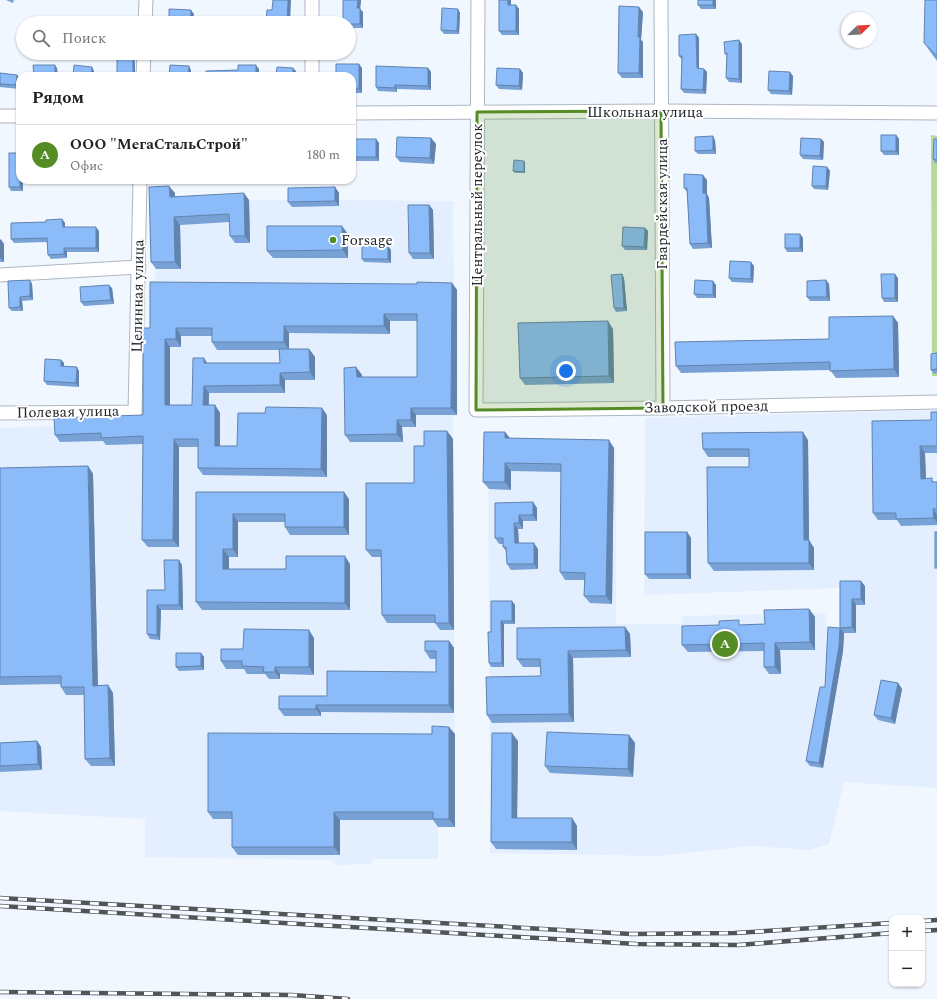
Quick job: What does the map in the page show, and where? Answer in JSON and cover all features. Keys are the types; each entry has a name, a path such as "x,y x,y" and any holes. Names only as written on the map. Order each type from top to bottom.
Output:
{"street":[{"path":"145,16 146,0"},
{"path":"312,0 312,16"},
{"name":"Центральный переулок","path":"476,410 478,0"},
{"name":"Гвардейская улица","path":"661,0 663,408"},
{"path":"143,72 144,60"},
{"path":"312,60 312,72"},
{"name":"Школьная улица","path":"356,113 661,111 937,113"},
{"path":"0,116 16,116"},
{"name":"Целинная улица","path":"135,412 140,184"},
{"path":"0,275 139,267"},
{"name":"Заводской проезд","path":"476,410 663,408 937,402"},
{"name":"Полевая улица","path":"0,413 135,412"}],"highlighted area":[{"path":"661,111 663,408 476,410 477,112"}],"shaded area":[{"path":"175,193 175,204 234,200 292,200 339,193 339,200 453,201 454,290 457,290 457,415 453,416 455,827 438,827 438,859 373,859 371,864 334,865 332,860 145,857 145,819 0,811 0,428 148,422 156,335 154,194"},
{"path":"937,410 937,788 844,782 829,844 810,850 752,846 656,856 490,853 488,438 512,445 616,447 616,624 681,624 683,616 825,613 828,631 841,631 841,588 644,595 645,418"}],"green space":[{"path":"931,135 937,136 937,376 932,376"}],"building":[{"path":"273,0 288,0 287,16 267,16 267,10 272,10"},
{"path":"343,0 358,0 357,8 360,8 360,24 356,24 356,16 343,16"},
{"path":"499,0 508,0 508,5 516,5 516,31 499,31"},
{"path":"698,0 713,0 713,5 698,5"},
{"path":"925,0 937,0 937,56 924,43"},
{"path":"619,6 639,7 639,73 618,73"},
{"path":"442,8 458,9 457,31 441,30"},
{"path":"169,9 191,10 191,16 169,16"},
{"path":"696,34 697,68 704,69 703,90 681,89 682,56 679,56 679,35"},
{"path":"739,40 739,79 726,78 727,53 725,54 724,42"},
{"path":"117,60 133,60 133,72 117,72"},
{"path":"336,64 359,64 359,89 356,89 356,72 336,72"},
{"path":"33,65 55,65 55,72 34,72"},
{"path":"74,65 92,67 91,72 73,72"},
{"path":"170,65 189,66 188,72 169,72"},
{"path":"238,65 256,65 256,72 206,72 206,71 238,70"},
{"path":"376,66 428,68 428,86 395,85 395,88 376,87"},
{"path":"277,67 293,68 293,72 276,72"},
{"path":"497,68 520,69 519,86 496,85"},
{"path":"769,71 790,72 789,91 768,90"},
{"path":"0,73 16,75 16,85 0,84"},
{"path":"881,135 896,135 896,151 881,151"},
{"path":"713,136 713,150 695,151 695,137"},
{"path":"397,137 431,138 430,158 396,157"},
{"path":"801,138 821,139 820,156 800,155"},
{"path":"356,139 376,139 376,157 356,157"},
{"path":"934,139 937,139 937,160 933,159"},
{"path":"9,153 16,153 16,184 20,184 20,187 9,187"},
{"path":"514,160 524,161 524,172 513,171"},
{"path":"813,166 827,167 826,186 812,186"},
{"path":"684,174 703,175 703,193 706,193 708,243 690,244 687,188 684,188"},
{"path":"169,186 170,197 244,193 245,236 230,236 229,214 174,217 175,262 151,262 149,187"},
{"path":"335,187 335,201 288,202 288,188"},
{"path":"408,205 429,205 430,253 409,253"},
{"path":"62,219 63,227 96,227 96,248 64,248 64,254 48,255 47,238 11,239 11,223 46,222 46,220"},
{"path":"267,226 342,226 343,250 267,251"},
{"path":"623,227 645,228 644,247 622,246"},
{"path":"785,234 800,234 800,248 785,248"},
{"path":"1,240 1,258 0,258"},
{"path":"362,246 388,246 388,259 362,259"},
{"path":"730,261 751,262 751,279 729,278"},
{"path":"622,274 624,308 614,308 611,275"},
{"path":"881,274 895,274 895,298 882,298"},
{"path":"30,280 30,296 20,297 20,307 9,308 8,281"},
{"path":"695,280 713,281 713,295 694,294"},
{"path":"826,280 827,297 807,297 807,281"},
{"path":"150,282 452,283 451,408 411,408 411,420 397,420 397,434 345,435 344,368 356,367 357,377 417,377 417,314 384,314 384,326 284,326 284,342 212,342 212,328 176,328 176,339 165,339 165,405 192,405 193,358 204,358 204,363 280,363 279,349 309,349 310,372 280,373 280,385 204,386 203,405 215,405 215,446 237,446 238,413 265,413 266,407 322,408 321,469 198,468 198,439 174,439 173,540 142,540 143,436 101,438 101,433 55,435 54,418 143,415 143,328 150,328"},
{"path":"109,285 111,300 81,302 80,287"},
{"path":"893,316 894,369 830,371 830,362 676,366 675,342 829,339 829,317"},
{"path":"608,321 609,376 520,378 518,323"},
{"path":"937,353 937,369 931,370 931,354"},
{"path":"45,359 61,360 61,366 77,367 76,383 44,381"},
{"path":"931,412 937,412 937,446 920,446 921,479 932,478 932,482 937,482 937,509 933,509 934,518 896,519 896,513 873,513 872,421 931,420"},
{"path":"424,431 447,431 449,623 435,623 435,615 382,615 381,550 366,550 366,483 414,483 414,446 424,446"},
{"path":"484,432 505,432 505,438 609,440 606,596 584,596 585,573 560,572 561,464 505,463 505,482 483,482"},
{"path":"803,432 804,540 809,540 809,563 708,563 707,467 749,467 749,449 703,449 702,433"},
{"path":"88,466 93,686 108,685 110,758 85,759 84,687 61,687 61,676 0,677 0,468"},
{"path":"196,492 344,492 344,527 285,527 285,514 233,514 233,549 223,549 223,569 286,569 286,556 345,556 345,603 196,602"},
{"path":"533,502 533,515 519,515 519,523 514,523 515,543 534,543 534,564 507,564 506,547 503,547 503,538 495,538 495,503"},
{"path":"645,532 687,532 687,574 645,574"},
{"path":"935,532 937,532 937,568 935,568"},
{"path":"164,560 179,560 179,605 157,605 157,635 147,634 147,590 165,590"},
{"path":"840,581 861,581 861,599 852,599 852,627 840,628"},
{"path":"491,601 512,601 512,621 501,621 502,663 489,663 488,632 491,632"},
{"path":"809,609 810,642 775,643 775,667 764,667 764,643 682,645 682,626 719,625 719,621 739,620 739,625 765,624 764,610"},
{"path":"625,627 626,650 568,651 569,714 487,715 486,677 541,676 540,659 517,659 517,628"},
{"path":"828,627 840,628 839,646 819,763 806,761 820,687 825,687"},
{"path":"244,629 309,630 309,667 275,667 275,672 263,672 264,667 242,666 242,661 221,661 221,649 243,649"},
{"path":"425,641 449,641 449,705 316,705 316,709 279,709 279,696 327,696 327,671 436,672 436,651 425,651"},
{"path":"176,653 201,653 201,666 176,667"},
{"path":"881,680 898,683 891,718 874,715"},
{"path":"432,726 449,727 449,819 433,819 433,812 334,812 334,847 232,847 232,812 208,812 208,733 432,734"},
{"path":"547,732 629,735 628,769 545,766"},
{"path":"492,733 512,733 512,818 572,818 572,842 491,842"},
{"path":"37,741 38,764 0,766 0,743"}],"railway":[{"path":"0,898 631,934 735,933 889,923"},
{"path":"0,906 636,944 738,945 889,933"},
{"path":"925,921 937,920"},
{"path":"925,931 937,930"},
{"path":"0,992 292,995 348,999"}],"place":[{"name":"Forsage","path":"333,240"},
{"name":"ООО \"МегаСтальСтрой\"","path":"725,644"}]}
